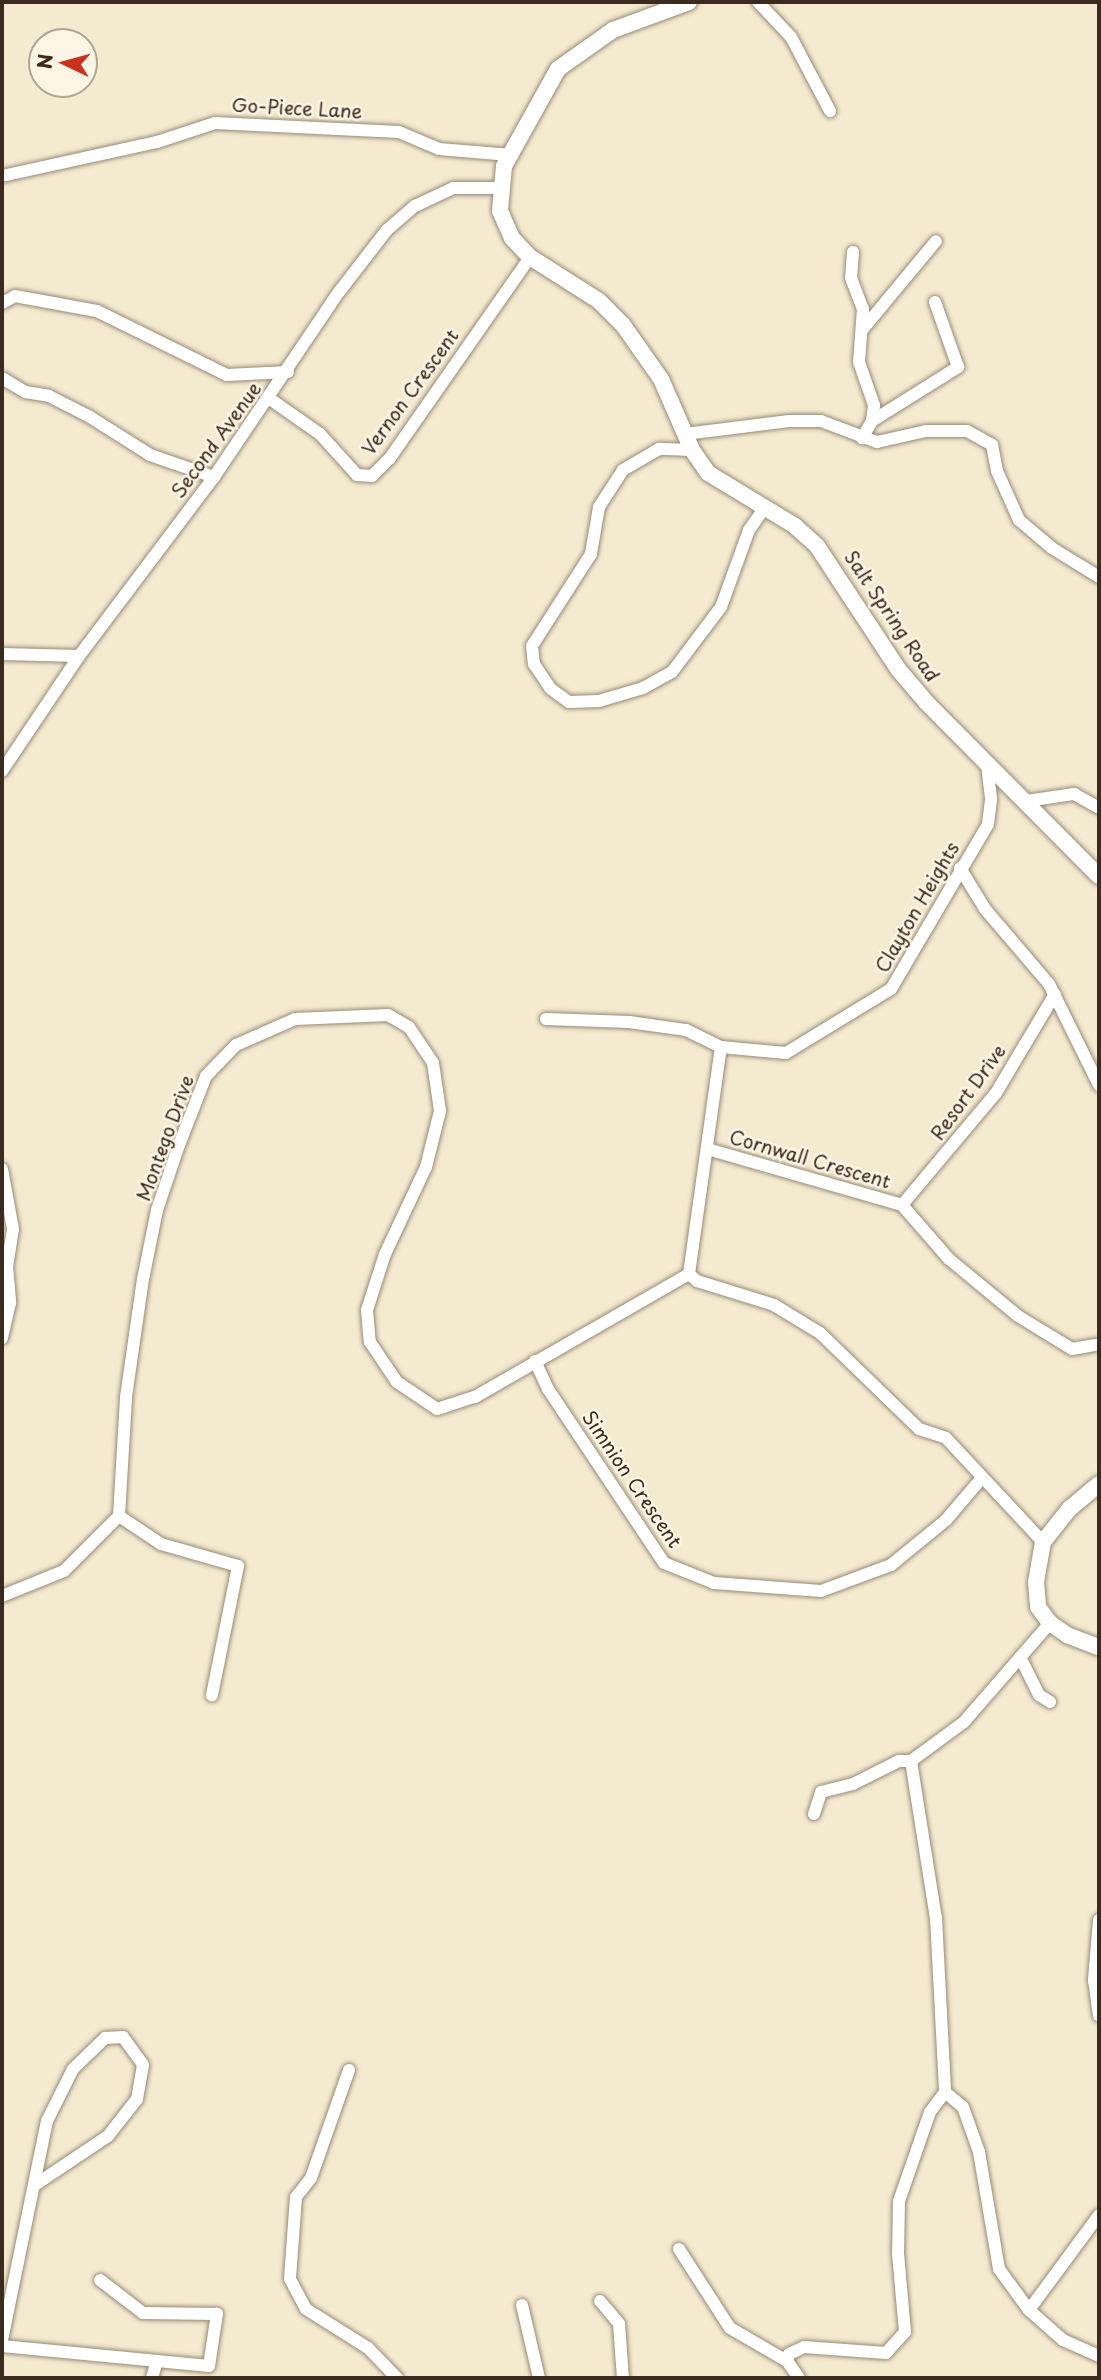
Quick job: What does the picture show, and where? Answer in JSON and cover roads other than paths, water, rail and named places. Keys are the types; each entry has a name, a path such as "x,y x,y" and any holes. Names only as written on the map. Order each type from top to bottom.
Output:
{"street":[{"path":"498,188 510,155 558,69 613,30 689,2"},
{"path":"758,2 791,37 830,111"},
{"name":"Go-Piece Lane","path":"2,176 157,142 215,123 399,132 439,149 510,155"},
{"name":"Second Avenue","path":"2,771 79,656 214,477 270,399 339,292 387,230 415,206 453,188 498,188"},
{"name":"Salt Spring Road","path":"498,188 500,211 512,238 530,257 599,301 623,325 661,379 692,450 708,473 763,510 795,526 817,546 898,669 987,767 1026,801 1099,876"},
{"path":"863,330 936,242"},
{"path":"853,252 851,278 863,309 859,362 874,405 872,421 862,438"},
{"name":"Vernon Crescent","path":"270,399 320,434 357,475 372,476 390,458 530,257"},
{"path":"2,303 15,296 97,311 227,374 288,372"},
{"path":"872,421 958,368 935,302"},
{"path":"2,378 24,392 49,396 90,417 150,455 214,477"},
{"path":"685,434 821,421 877,442 926,430 967,431 992,445 997,471 1018,520 1052,548 1099,577"},
{"path":"692,450 659,449 622,470 599,507 591,554 532,646 534,664 551,689 569,702 599,701 643,688 671,672 721,607 749,530 763,510"},
{"path":"2,654 79,656"},
{"name":"Clayton Heights","path":"721,1047 786,1053 891,989 988,824 987,767"},
{"path":"1026,801 1074,793 1099,808"},
{"path":"960,868 985,909 1055,994 1099,1086"},
{"name":"Resort Drive","path":"902,1205 996,1093 1055,994"},
{"name":"Montego Drive","path":"119,1516 126,1397 143,1279 157,1210 179,1145 214,1068 236,1045 295,1019 388,1015 409,1027 433,1063 440,1111 426,1167 385,1254 367,1310 370,1342 397,1382 437,1409 475,1397 535,1361"},
{"path":"546,1019 629,1021 686,1030 721,1047 689,1274"},
{"name":"Cornwall Crescent","path":"707,1149 902,1205 949,1258 1018,1316 1072,1349 1099,1344"},
{"path":"2,1169 13,1229 8,1266 10,1303 2,1338"},
{"path":"535,1361 689,1274"},
{"path":"689,1274 697,1281 775,1305 820,1333 919,1429 946,1438 981,1479 1044,1542"},
{"name":"Simnion Crescent","path":"535,1361 548,1389 664,1563 714,1583 821,1591 891,1565 947,1520 981,1479"},
{"path":"1099,1484 1070,1508 1044,1542 1035,1582 1038,1607 1051,1623 1067,1635 1099,1647"},
{"path":"2,1596 64,1572 119,1516 161,1544 238,1566 212,1695"},
{"path":"814,1814 821,1792 853,1784 899,1761 911,1761 964,1722 1051,1623"},
{"path":"1020,1657 1039,1695 1050,1702"},
{"path":"787,2361 789,2354 804,2347 886,2353 905,2332 897,2241 899,2201 930,2112 944,2092 936,1918 911,1761"},
{"path":"1099,1920 1094,1980 1099,2016"},
{"path":"2,2340 47,2121 73,2069 105,2038 123,2037 143,2065 138,2099 108,2136 35,2185"},
{"path":"349,2070 312,2178 296,2197 290,2279 306,2309 368,2348 397,2378"},
{"path":"944,2092 963,2106 979,2152 999,2269 1029,2310 1063,2340 1099,2356"},
{"path":"1029,2310 1099,2215"},
{"path":"679,2249 730,2328 787,2361 800,2378"},
{"path":"2,2346 156,2364 209,2366 217,2314 143,2313 100,2280"},
{"path":"600,2301 619,2324 624,2378"},
{"path":"522,2305 539,2378"},
{"path":"152,2378 156,2364"}]}
